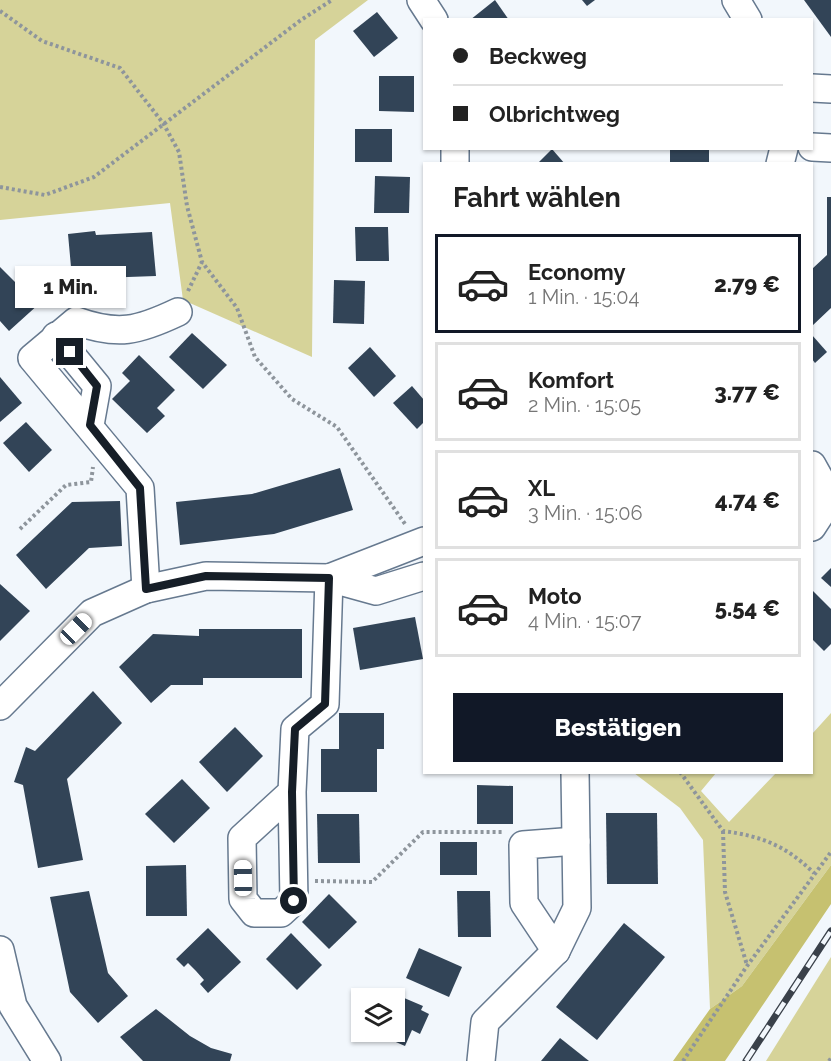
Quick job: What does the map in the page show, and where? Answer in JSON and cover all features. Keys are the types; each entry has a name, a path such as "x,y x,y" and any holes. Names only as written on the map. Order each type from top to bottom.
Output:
{"street":[{"path":"421,0 433,18"},
{"path":"736,0 747,18"},
{"path":"813,88 831,88"},
{"path":"813,147 831,148"},
{"path":"146,589 140,488 32,358 76,321 102,331 145,328 178,312"},
{"path":"329,578 422,543"},
{"path":"0,706 92,614 146,589 206,576 329,578 376,591 423,576"},
{"path":"292,792 242,838 243,899 254,913 281,913 294,901 292,792 295,729 325,704 329,578"},
{"path":"481,1061 485,1022 556,951 577,908 574,774"},
{"path":"556,951 524,903 523,845 576,841"},
{"path":"0,950 13,1006 47,1061"}],"path":[{"path":"0,187 45,195 94,177 301,20 332,0"},
{"path":"0,11 42,41 120,68 163,123 179,152 187,206 202,262 237,308 255,357 292,399 337,427 422,543"},
{"path":"178,312 202,262"},
{"path":"20,529 66,485 91,482 93,464 109,449"},
{"path":"681,774 723,831 724,892 747,966"},
{"path":"723,831 754,835 764,839 793,853 814,873"},
{"path":"294,880 372,882 423,832 513,832"},
{"path":"683,1061 747,966 831,852"}],"shaded area":[{"path":"0,0 368,0 315,40 312,357 183,300 170,203 0,220"},
{"path":"831,713 831,865 742,986 710,1009 703,840 680,808 635,774 715,774 701,791 729,822 775,774 813,774 813,733"},
{"path":"831,865 831,904 725,1061 673,1061 710,1009 742,986"},
{"path":"831,957 831,1061 766,1061"}],"building":[{"path":"495,0 508,18 472,18"},
{"path":"582,0 595,0 587,6"},
{"path":"804,0 831,0 831,37"},
{"path":"377,12 398,38 374,57 353,31"},
{"path":"379,76 414,76 414,112 379,111"},
{"path":"355,129 392,129 392,162 355,162"},
{"path":"553,150 563,162 539,162"},
{"path":"670,150 709,150 709,162 670,162"},
{"path":"375,176 410,177 409,213 374,213"},
{"path":"827,197 831,197 831,308 813,325 813,268 827,255"},
{"path":"355,227 388,227 389,261 356,261"},
{"path":"95,231 96,235 152,232 156,276 100,278 100,275 72,278 68,234"},
{"path":"0,267 18,285 21,282 40,303 9,331 0,321"},
{"path":"334,280 365,281 364,324 333,323"},
{"path":"192,333 227,365 203,389 169,357"},
{"path":"813,336 827,352 815,363 813,360"},
{"path":"370,347 396,376 374,397 348,368"},
{"path":"139,355 175,390 157,408 165,416 147,433 112,399 130,381 122,373"},
{"path":"0,377 22,403 0,422"},
{"path":"412,386 423,399 423,423 417,429 393,403"},
{"path":"26,422 52,450 29,472 3,443"},
{"path":"340,468 353,510 274,534 180,545 176,502 252,494"},
{"path":"120,501 122,546 89,548 46,589 16,555 72,502"},
{"path":"831,568 831,587 821,578"},
{"path":"0,584 30,611 0,641"},
{"path":"813,591 831,609 831,644 824,651 813,640"},
{"path":"415,617 423,659 360,670 353,628"},
{"path":"199,629 302,629 302,678 203,678 203,685 171,685 151,703 119,667 153,634 199,636"},
{"path":"93,691 122,723 67,779 83,860 38,868 23,785 14,782 26,747 35,751"},
{"path":"339,713 384,713 384,749 377,749 377,792 321,792 321,749 339,749"},
{"path":"235,727 263,756 227,792 199,762"},
{"path":"182,779 210,808 174,843 145,814"},
{"path":"477,785 513,786 513,824 477,824"},
{"path":"606,813 657,813 658,884 607,884"},
{"path":"317,814 359,814 360,863 318,863"},
{"path":"440,842 477,842 477,875 440,875"},
{"path":"186,865 187,916 146,916 146,866"},
{"path":"89,891 108,973 128,996 98,1023 70,992 50,897"},
{"path":"457,891 490,891 491,937 458,937"},
{"path":"329,894 357,922 329,949 302,922"},
{"path":"624,923 665,957 597,1040 556,1007"},
{"path":"208,928 241,962 208,993 200,984 204,980 196,971 188,963 184,967 176,959"},
{"path":"291,933 322,965 297,990 266,959"},
{"path":"419,948 462,967 449,997 406,978"},
{"path":"405,998 423,1006 421,1010 429,1014 420,1034 412,1030 405,1046 396,1042 405,1042"},
{"path":"156,1009 190,1036 211,1048 232,1054 230,1061 143,1061 120,1037"},
{"path":"560,1038 589,1061 541,1061"}],"railway":[{"path":"746,1061 831,931"}],"route":[{"path":"70,352 97,386 90,425 140,488 146,589 206,576 329,578 325,704 295,729 292,792 294,901"}]}
